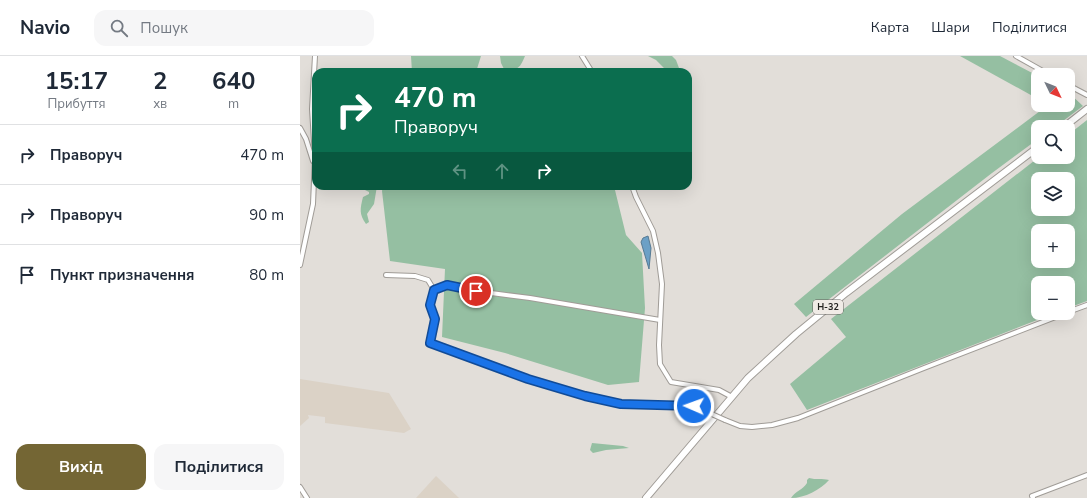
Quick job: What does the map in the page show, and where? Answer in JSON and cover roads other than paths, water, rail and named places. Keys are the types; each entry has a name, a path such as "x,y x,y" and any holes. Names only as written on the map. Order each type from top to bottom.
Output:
{"main road":[{"path":"1073,120 1087,109"},
{"name":"Н-32","path":"646,498 748,378 796,334 846,293 1031,152"}],"street":[{"path":"314,68 315,56"},
{"path":"582,56 590,68"},
{"path":"1016,56 1037,68"},
{"path":"1075,89 1087,96"},
{"path":"300,128 306,139 312,159"},
{"path":"300,265 314,204 314,190"},
{"path":"633,190 653,231 658,253 662,284 659,344 660,364 671,382 719,390 732,397"},
{"path":"386,275 415,276 428,280 434,290 430,305 435,319 430,343 528,379 585,396 621,404 694,406 740,426 752,427 772,425 798,418 1049,320"},
{"path":"434,290 447,285 476,291 530,298 660,320"},
{"path":"1075,310 1087,305"},
{"path":"1033,498 1032,496 1087,475"},
{"path":"300,487 307,498"}],"water":[{"path":"648,236 651,248 649,269 641,242 643,238"}]}
